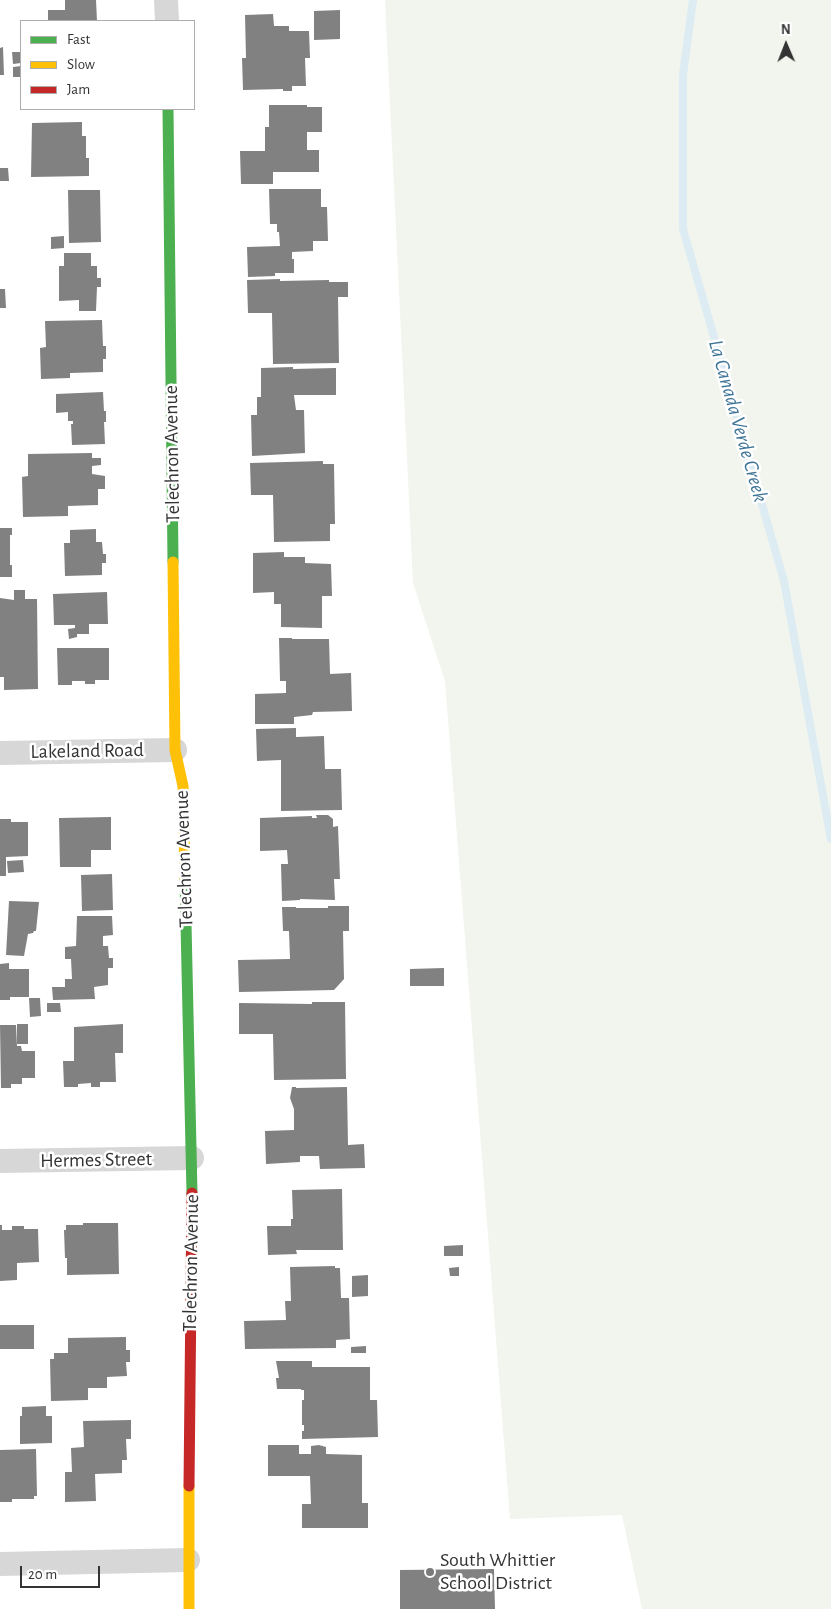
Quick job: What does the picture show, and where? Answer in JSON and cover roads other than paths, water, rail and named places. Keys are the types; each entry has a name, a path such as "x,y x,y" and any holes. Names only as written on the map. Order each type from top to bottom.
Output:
{"street":[{"path":"166,0 166,20"},
{"name":"Telechron Avenue","path":"168,110 175,750 183,786 192,1158 189,1609"},
{"name":"Lakeland Road","path":"0,753 175,750"},
{"name":"Hermes Street","path":"0,1161 192,1158"},
{"path":"0,1564 188,1560"}],"waterway":[{"name":"La Canada Verde Creek","path":"693,0 683,74 683,229 784,581 831,839"}],"place":[{"name":"South Whittier School District","path":"430,1572"}]}
